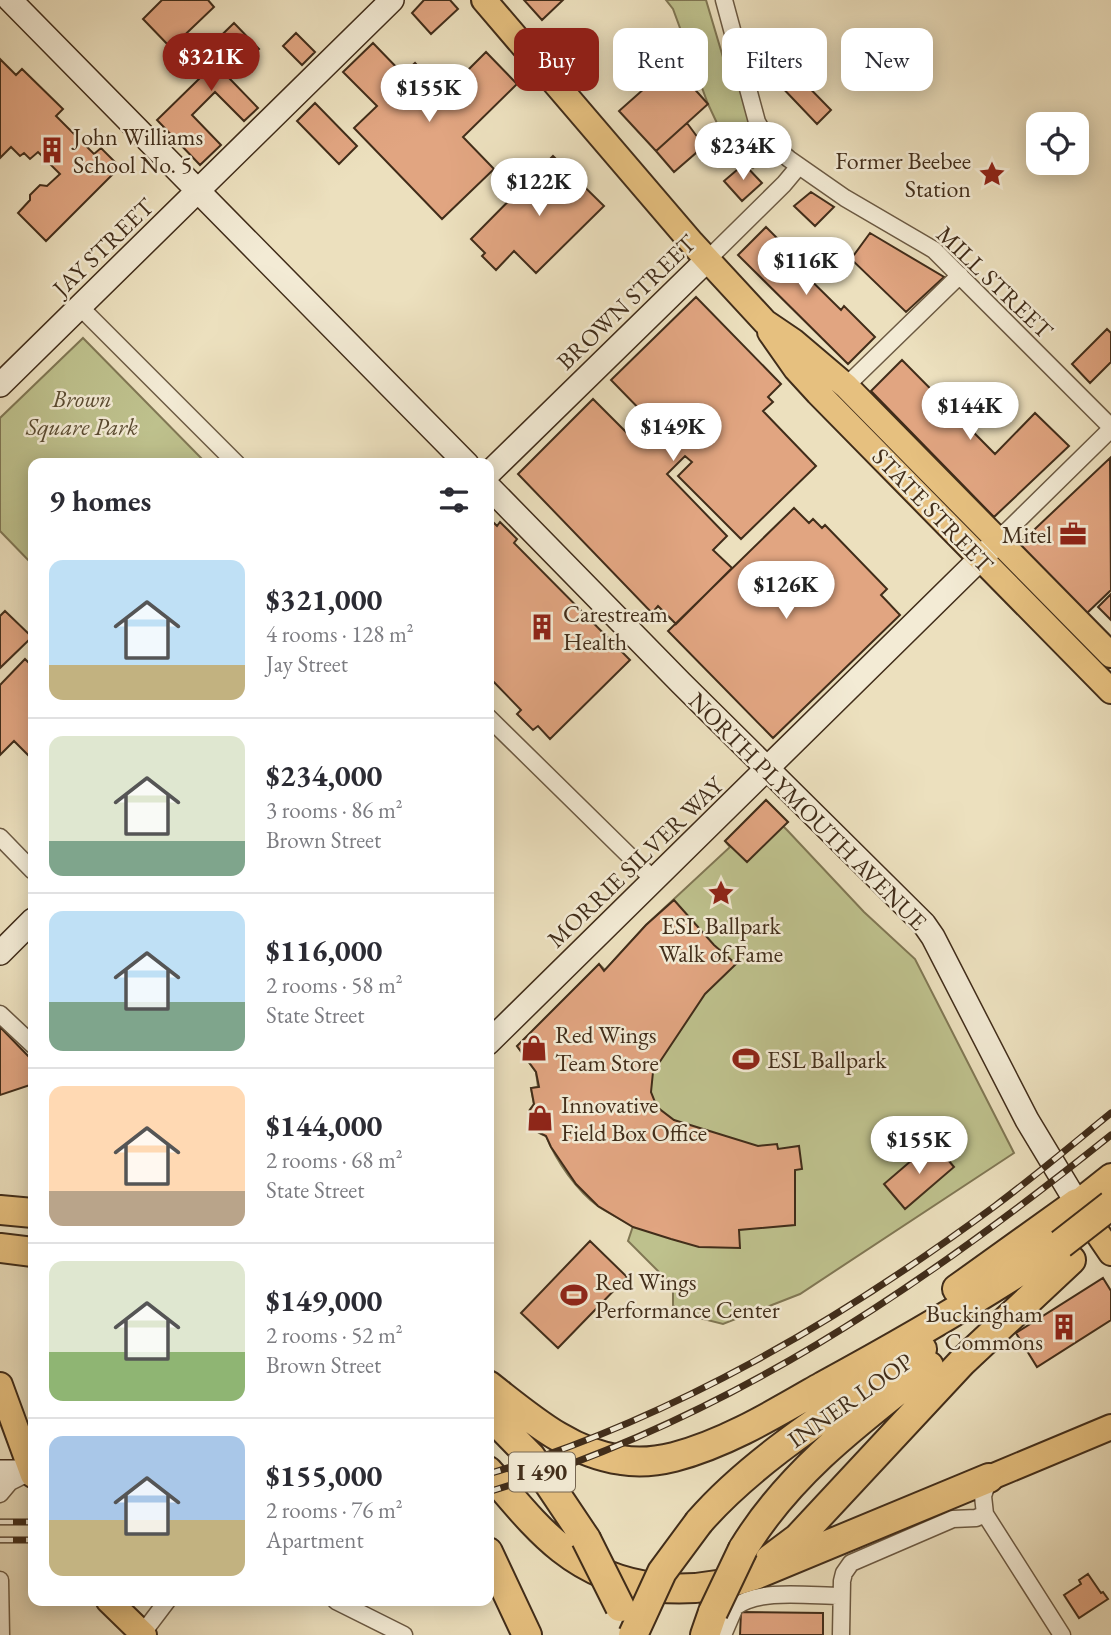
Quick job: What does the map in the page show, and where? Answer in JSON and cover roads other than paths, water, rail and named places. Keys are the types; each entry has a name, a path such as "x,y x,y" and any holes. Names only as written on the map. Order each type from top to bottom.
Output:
{"highway":[{"path":"666,1459 699,1445 931,1306 1077,1203"},
{"name":"INNER LOOP","path":"714,1627 743,1549 779,1497 823,1451 1066,1252 1111,1205"},
{"path":"0,1210 28,1213"},
{"name":"INNER LOOP","path":"632,1635 656,1582 680,1545 725,1494 767,1459 958,1323 1066,1252 1111,1228"},
{"path":"0,1248 28,1251"},
{"path":"494,1389 556,1435 582,1449 623,1461 666,1459 691,1452 736,1433 1066,1252"},
{"path":"690,1588 737,1576 792,1544 1066,1252"},
{"name":"I 490","path":"494,1419 531,1457 586,1539 632,1635"},
{"path":"494,1478 542,1531 583,1563 630,1583 655,1588 725,1584 755,1575 989,1478"},
{"path":"494,1563 527,1635"}],"main road":[{"name":"STATE STREET","path":"484,0 707,260 765,322 793,341 846,386 1111,655"},
{"name":"STATE STREET","path":"765,322 775,342 807,382 1111,691"},
{"path":"1077,1203 1111,1176"},
{"name":"NORTH PLYMOUTH AVENUE","path":"1077,1203 1111,1253"},
{"path":"0,1385 28,1460"},
{"path":"989,1478 1111,1427"},
{"path":"114,1606 143,1635"}],"street":[{"path":"10,0 461,458"},
{"name":"JAY STREET","path":"0,385 392,0"},
{"name":"MILL STREET","path":"724,0 759,127 768,141 799,166 854,203 928,246 1111,428"},
{"name":"BROWN STREET","path":"494,468 784,184 799,166"},
{"path":"846,386 960,275"},
{"path":"80,307 231,458"},
{"path":"998,541 1111,428"},
{"name":"NORTH PLYMOUTH AVENUE","path":"494,491 681,683 924,924 1027,1120 1077,1203"},
{"name":"MORRIE SILVER WAY","path":"494,1037 998,541"},
{"path":"494,723 654,880"},
{"path":"0,837 28,866"},
{"path":"0,953 28,925"},
{"path":"0,1014 28,1040"},
{"path":"0,1472 28,1473"},
{"path":"0,1494 10,1482 28,1475"},
{"path":"989,1478 983,1496 985,1514 1062,1635"},
{"path":"841,1635 844,1573 855,1560 953,1519 976,1518 985,1514"},
{"path":"0,1580 1,1635"},
{"path":"714,1627 734,1607 753,1598 841,1596"},
{"path":"143,1635 163,1606"},
{"path":"346,1606 404,1635"}],"railway":[{"path":"494,1472 624,1425 754,1362 816,1326 937,1248 1039,1172 1111,1113"},
{"path":"494,1490 576,1462 659,1428 740,1388 817,1344 893,1297 966,1246 1111,1135"},
{"path":"0,1522 28,1522"},
{"path":"0,1540 28,1540"}],"place":[{"name":"John Williams School No. 5","path":"52,150"},
{"name":"Former Beebee Station","path":"992,174"},
{"name":"Mitel","path":"1073,534"},
{"name":"Carestream Health","path":"542,627"},
{"name":"ESL Ballpark Walk of Fame","path":"721,893"},
{"name":"Red Wings Team Store","path":"534,1048"},
{"name":"ESL Ballpark","path":"746,1059"},
{"name":"Innovative Field Box Office","path":"540,1118"},
{"name":"Red Wings Performance Center","path":"574,1295"},
{"name":"Buckingham Commons","path":"1064,1327"}],"park label":[{"name":"Brown Square Park","path":"82,412"}]}
